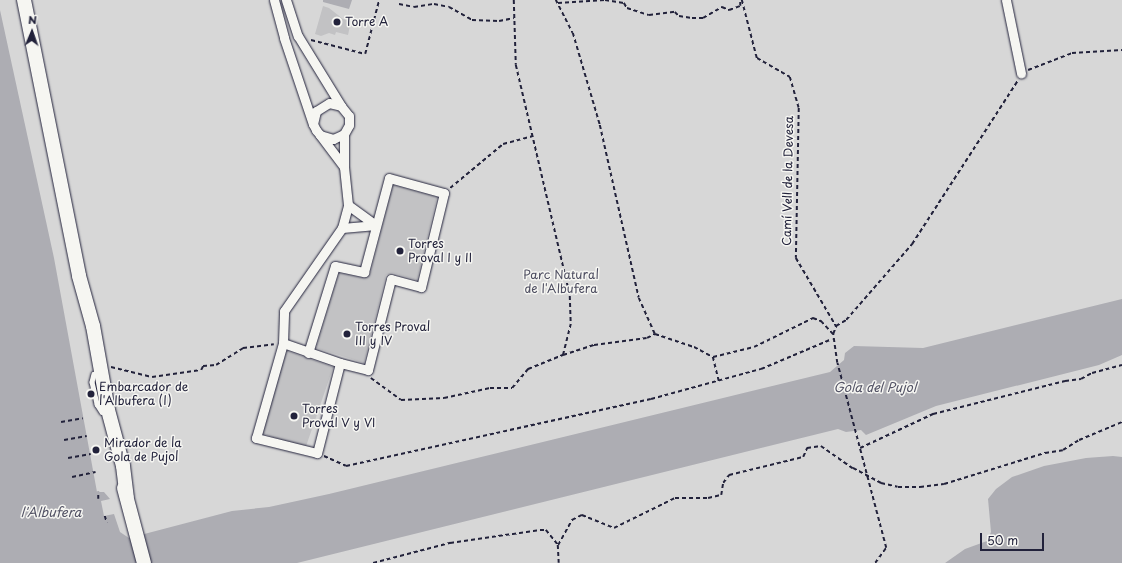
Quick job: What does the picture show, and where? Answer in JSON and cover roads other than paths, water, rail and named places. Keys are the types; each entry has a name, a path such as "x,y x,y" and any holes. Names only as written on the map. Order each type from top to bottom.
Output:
{"main road":[{"path":"24,0 79,276 86,293 106,415 123,466 127,497 144,563"}],"street":[{"path":"274,0 313,124 344,167"},
{"path":"286,0 298,36 341,106 349,116 349,125 344,134 344,167 348,205 342,228 284,311 283,343 256,438 317,453 340,363"},
{"path":"1006,0 1020,73"},
{"path":"313,124 316,111 329,103 341,106"},
{"path":"320,135 333,139 344,134"},
{"path":"283,343 308,353 368,370 391,279 421,287 444,193 389,178 364,272 335,266 308,353"},
{"path":"348,205 376,225"},
{"path":"342,228 376,225"}],"water":[{"path":"323,0 352,0 349,9 323,2"},
{"name":"Gola del Pujol","path":"0,10 54,258 97,492 104,492 110,499 101,501 104,516 114,514 120,532 129,538 232,511 269,507 329,494 830,372 844,360 845,353 854,346 923,348 1122,299 1122,355 1099,365 936,406 866,435 861,430 846,432 838,429 297,563 0,563"},
{"path":"1113,456 1122,457 1122,563 945,563 965,549 987,541 991,532 988,499 996,489 1012,477 1044,466 1086,458"}],"place":[{"name":"Torre A","path":"337,22"},
{"name":"Torres Proval I y II","path":"400,251"},
{"name":"Torres Proval III y IV","path":"347,334"},
{"name":"Embarcador de l'Albufera (I)","path":"91,394"},
{"name":"Torres Proval V y VI","path":"294,416"},
{"name":"Mirador de la Gola de Pujol","path":"96,450"}],"park label":[{"name":"Parc Natural de l'Albufera","path":"561,282"}],"water label":[{"name":"l'Albufera","path":"51,512"}]}
